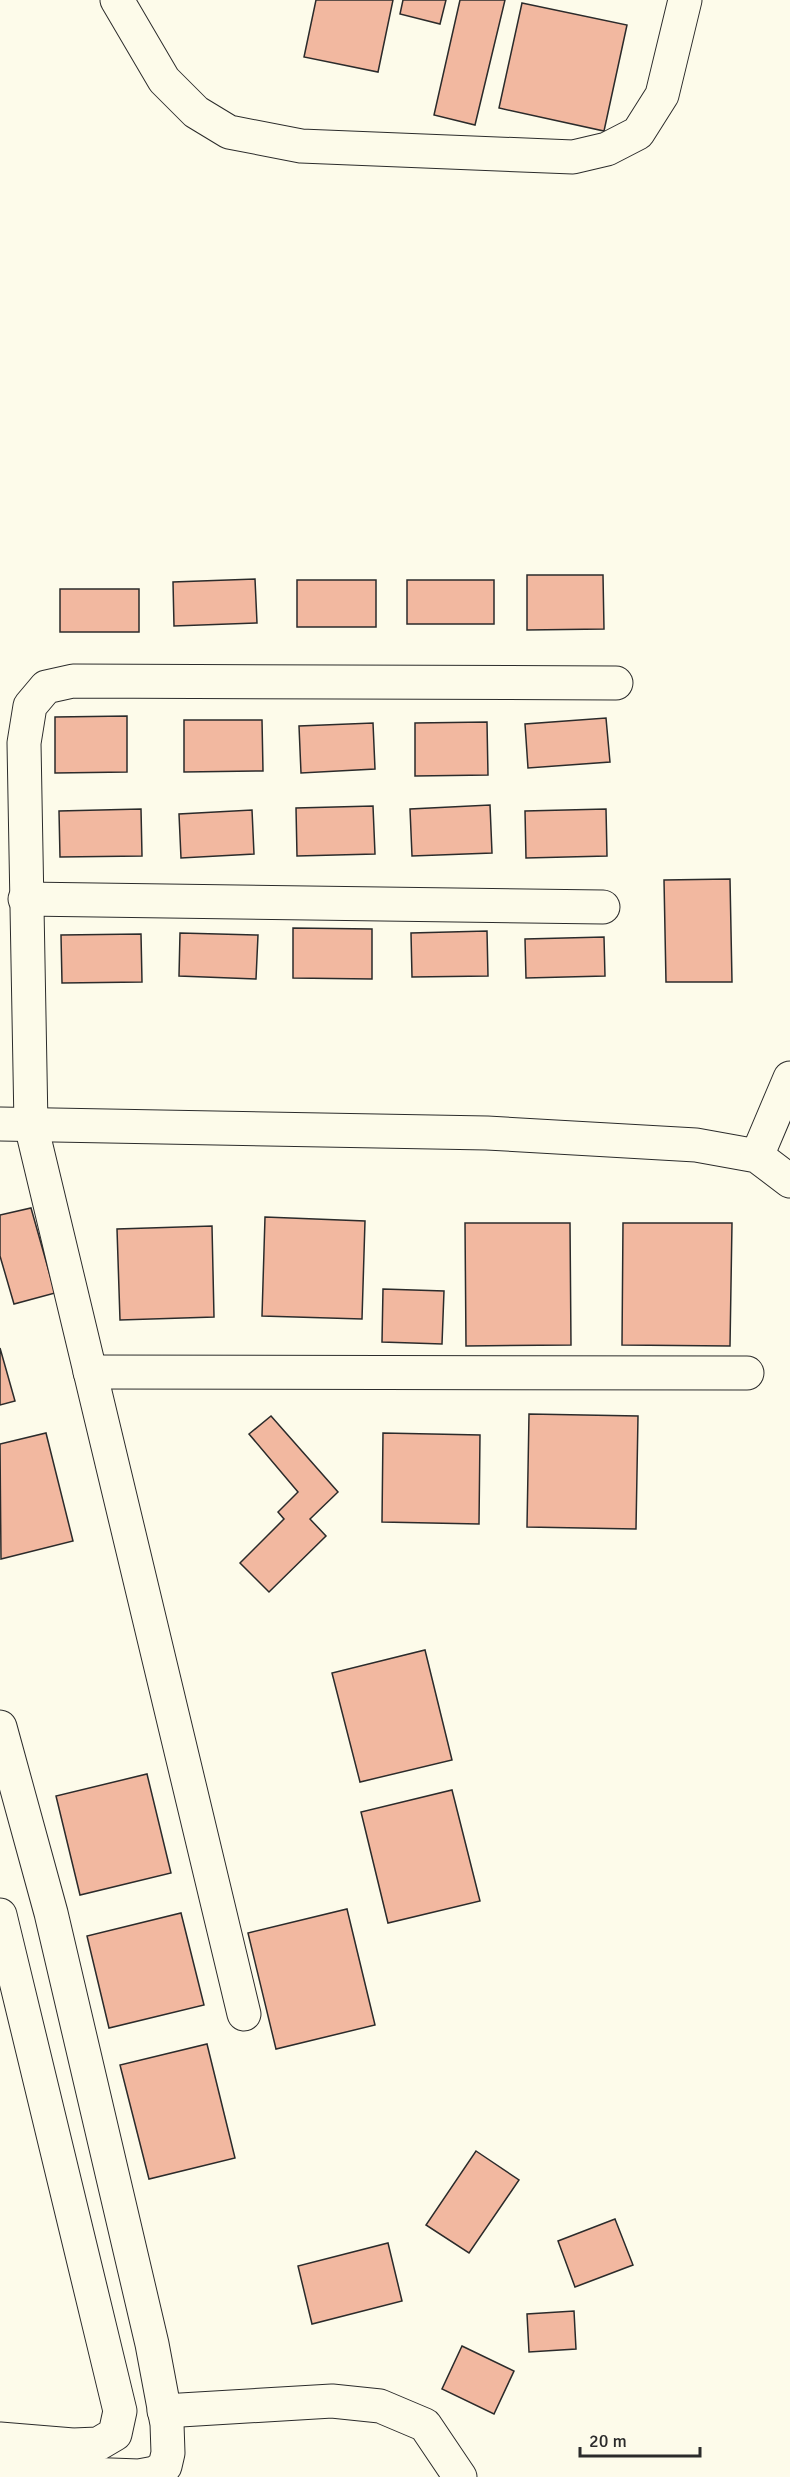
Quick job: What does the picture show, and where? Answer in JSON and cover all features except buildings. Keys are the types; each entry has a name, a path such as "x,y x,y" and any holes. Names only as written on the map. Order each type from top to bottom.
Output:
{"street":[{"path":"117,0 164,80 195,112 229,132 301,146 573,157 607,149 638,133 662,95 685,0"},
{"path":"244,2014 90,1372 15,1124 25,900 24,743 30,706 46,687 73,681 616,683"},
{"path":"25,900 603,907"},
{"path":"757,1156 790,1078"},
{"path":"15,1124 487,1133 696,1145 757,1156 790,1181"},
{"path":"90,1372 747,1373"},
{"path":"0,1727 51,1913 152,2343 164,2410 168,2453 165,2466 155,2473 110,2476 0,2471"},
{"path":"0,1915 120,2411 115,2434 98,2444 73,2445 0,2439"},
{"path":"164,2410 332,2401 380,2406 425,2425 460,2477"}]}
